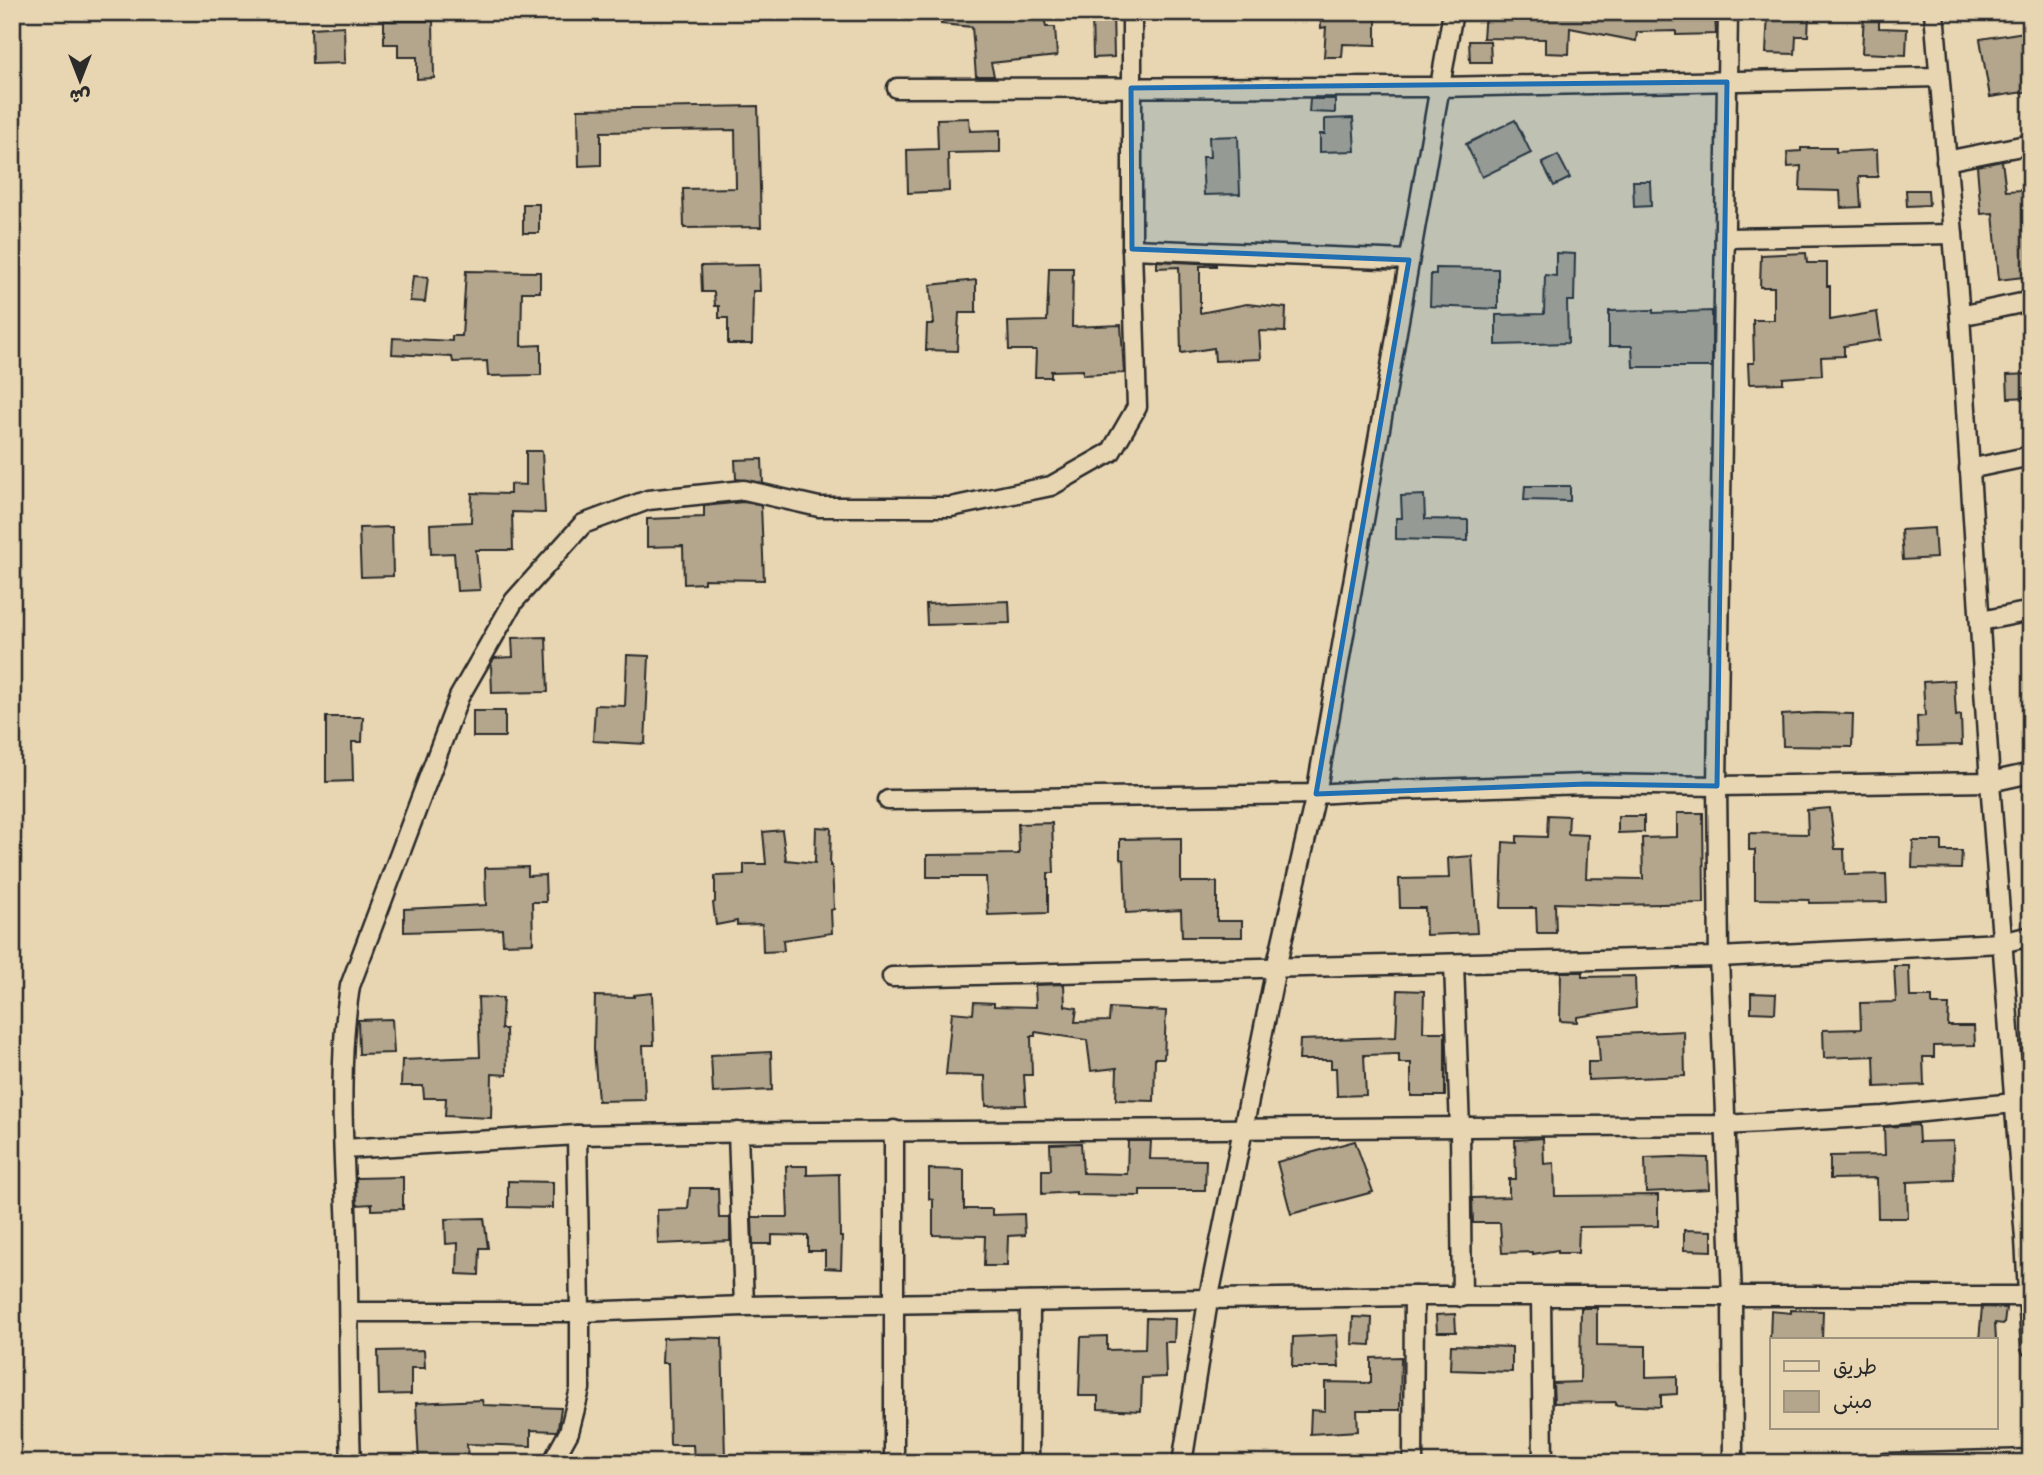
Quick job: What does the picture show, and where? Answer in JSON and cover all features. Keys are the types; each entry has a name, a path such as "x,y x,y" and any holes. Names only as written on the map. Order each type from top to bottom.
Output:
{"street":[{"path":"351,1463 343,1039 350,986 459,697 514,601 583,524 648,500 744,490 819,507 951,507 1051,486 1111,452 1137,407 1132,249 1132,12"},
{"path":"1182,1463 1208,1301 1242,1131 1316,794 1453,12"},
{"path":"1728,12 1717,786 1719,957 1732,1297 1733,1463"},
{"path":"1934,12 1960,316 2001,943 2022,1101 2031,1347"},
{"path":"897,88 1439,87 1939,78"},
{"path":"1946,162 2031,144"},
{"path":"1725,238 1953,234"},
{"path":"1132,249 1409,260"},
{"path":"1960,316 2031,301"},
{"path":"1969,469 2031,456"},
{"path":"1981,621 2031,611"},
{"path":"888,800 1316,794 1364,790 1587,784 1717,786 1990,782 2031,773"},
{"path":"892,977 1719,957 2001,943 2031,936"},
{"path":"1454,964 1462,1297"},
{"path":"344,1149 577,1135 738,1132 1242,1131 1724,1125 1884,1116 2022,1101"},
{"path":"894,1130 894,1463"},
{"path":"738,1132 744,1306"},
{"path":"552,1463 569,1432 580,1389 577,1135"},
{"path":"349,1312 580,1312 895,1303 1208,1301 1414,1296 2028,1296"},
{"path":"1413,1463 1414,1296"},
{"path":"1541,1298 1543,1463"},
{"path":"1029,1463 1030,1302"},
{"path":"1885,1463 2031,1459"}],"highlighted area":[{"path":"1727,82 1717,786 1587,784 1316,794 1409,260 1132,249 1131,88"}],"building":[{"path":"941,12 1043,12 1046,27 1055,27 1057,56 991,63 994,76 976,76 972,27 941,24"},
{"path":"1092,12 1113,12 1114,57 1093,58"},
{"path":"1320,12 1376,12 1376,45 1343,44 1342,57 1324,57 1326,27 1321,28"},
{"path":"1485,12 1715,12 1716,34 1637,32 1636,41 1570,28 1569,54 1545,53 1545,39 1483,38"},
{"path":"1768,12 1809,15 1808,36 1796,36 1795,54 1766,53"},
{"path":"1864,12 1879,12 1879,28 1907,29 1906,55 1862,53"},
{"path":"384,21 433,21 434,78 417,79 417,57 398,57 398,44 384,44"},
{"path":"344,26 345,63 312,64 311,28"},
{"path":"2031,31 2031,91 1990,97 1980,39"},
{"path":"1469,41 1490,41 1491,62 1470,62"},
{"path":"1310,99 1335,99 1335,113 1309,112"},
{"path":"758,106 761,227 684,228 683,189 736,188 735,130 601,132 601,165 579,166 578,109"},
{"path":"969,118 970,131 1000,130 1000,152 948,153 949,191 908,193 907,150 938,149 937,119"},
{"path":"1353,118 1355,151 1320,152 1320,134 1325,134 1325,119"},
{"path":"1515,120 1531,153 1482,177 1466,144"},
{"path":"1238,136 1240,194 1204,195 1202,157 1210,157 1209,137"},
{"path":"1801,148 1836,148 1836,152 1877,150 1878,177 1859,177 1861,207 1841,208 1840,191 1800,190 1801,166 1788,167 1787,152 1801,151"},
{"path":"1558,155 1570,178 1554,186 1542,163"},
{"path":"2002,161 2006,191 2023,190 2026,216 2031,215 2031,276 1999,280 1993,213 1981,214 1977,166"},
{"path":"1633,181 1650,181 1651,206 1634,207"},
{"path":"1906,190 1928,190 1929,205 1907,206"},
{"path":"523,204 539,204 539,233 523,233"},
{"path":"1556,253 1575,254 1574,301 1567,301 1568,343 1496,345 1496,315 1544,314 1545,275 1556,276"},
{"path":"1806,253 1807,263 1827,263 1830,320 1877,312 1881,340 1844,346 1844,356 1821,357 1822,375 1783,378 1783,383 1749,384 1748,363 1754,363 1753,320 1774,320 1774,287 1760,287 1761,255"},
{"path":"1157,261 1216,264 1200,266 1200,313 1247,304 1286,308 1285,332 1259,331 1261,359 1215,361 1214,348 1181,353 1179,267 1157,268"},
{"path":"759,265 760,291 753,291 752,344 728,344 728,318 719,318 719,306 715,306 714,292 702,292 701,266"},
{"path":"1049,268 1073,268 1072,327 1121,325 1124,373 1083,375 1083,370 1051,371 1051,377 1035,377 1036,350 1009,350 1008,322 1047,321"},
{"path":"1436,268 1498,269 1498,309 1430,306 1431,274 1436,274"},
{"path":"466,271 540,272 540,292 522,292 521,346 541,345 541,375 488,376 487,361 453,362 452,357 392,354 393,338 452,341 452,336 462,336"},
{"path":"413,276 428,277 425,302 410,301"},
{"path":"976,280 976,313 959,313 957,351 926,350 927,324 934,324 930,285"},
{"path":"1653,310 1653,313 1712,311 1712,367 1633,367 1632,346 1609,346 1609,311"},
{"path":"2031,374 2031,397 2008,398 2007,375"},
{"path":"526,451 542,451 545,513 512,512 513,550 476,550 480,590 457,591 454,553 431,554 430,524 471,522 472,493 510,494 510,484 526,485"},
{"path":"762,459 763,483 736,479 735,460"},
{"path":"1525,486 1570,486 1570,501 1524,500"},
{"path":"1424,495 1425,519 1468,520 1468,541 1396,539 1396,518 1402,518 1401,496"},
{"path":"743,502 761,505 764,580 704,579 704,583 684,584 683,546 647,547 647,519 704,517 704,506"},
{"path":"392,527 393,576 361,577 359,528"},
{"path":"1934,528 1936,558 1903,560 1901,530"},
{"path":"1009,601 1010,623 927,625 926,604"},
{"path":"546,637 548,692 492,693 491,664 494,658 513,657 512,638"},
{"path":"627,655 649,656 645,744 593,741 595,705 625,706"},
{"path":"1954,680 1956,716 1961,715 1962,745 1918,746 1917,717 1925,716 1923,682"},
{"path":"473,711 505,711 505,737 473,737"},
{"path":"1853,714 1852,747 1783,746 1782,715"},
{"path":"326,717 363,717 362,742 352,742 353,781 326,782"},
{"path":"1830,808 1835,849 1844,849 1845,875 1886,874 1887,902 1809,903 1809,900 1755,899 1755,850 1749,850 1749,833 1808,834 1807,810"},
{"path":"1677,813 1703,813 1704,903 1555,903 1556,933 1537,933 1536,908 1501,908 1503,842 1517,843 1517,836 1547,837 1548,815 1569,816 1568,834 1588,835 1586,878 1643,879 1642,838 1677,837"},
{"path":"1618,816 1644,816 1644,832 1618,833"},
{"path":"1052,823 1054,873 1048,873 1048,913 988,915 986,877 927,877 927,855 1019,854 1018,824"},
{"path":"816,827 831,828 830,866 834,909 831,910 832,933 783,940 784,951 763,952 762,924 737,925 737,921 716,925 713,903 715,876 744,875 744,864 766,864 763,832 782,830 786,860 815,863"},
{"path":"1181,838 1181,882 1217,882 1217,921 1242,921 1242,937 1182,937 1181,910 1126,913 1124,860 1120,859 1120,839"},
{"path":"1913,841 1942,841 1942,851 1962,851 1961,869 1912,868"},
{"path":"1472,856 1477,933 1426,935 1425,908 1400,908 1399,879 1449,878 1448,858"},
{"path":"528,867 528,876 545,875 546,902 532,902 533,943 503,944 502,929 404,932 404,909 486,905 485,868"},
{"path":"1894,966 1909,966 1910,997 1932,997 1932,1005 1949,1005 1948,1026 1974,1026 1975,1045 1934,1046 1934,1057 1923,1057 1924,1085 1875,1087 1874,1056 1824,1058 1823,1030 1861,1029 1860,1003 1896,1002"},
{"path":"1561,972 1582,972 1582,977 1635,976 1636,1008 1577,1017 1577,1022 1560,1021"},
{"path":"1064,984 1065,1006 1077,1008 1075,1022 1109,1021 1110,1008 1166,1011 1164,1058 1155,1058 1154,1101 1116,1100 1117,1068 1091,1071 1087,1040 1035,1032 1035,1036 1031,1036 1032,1075 1024,1075 1026,1105 986,1106 985,1076 946,1075 952,1012 973,1014 974,1002 994,1003 994,1006 1036,1007 1035,985"},
{"path":"1398,990 1424,991 1423,1032 1445,1032 1445,1096 1411,1096 1411,1063 1399,1063 1399,1054 1364,1055 1366,1095 1337,1096 1336,1068 1331,1068 1331,1060 1299,1060 1300,1040 1396,1037"},
{"path":"652,993 654,1045 643,1045 645,1100 598,1101 594,1049 595,996 634,997"},
{"path":"1751,993 1776,994 1775,1013 1751,1012"},
{"path":"478,997 503,998 501,1029 506,1029 507,1075 492,1074 491,1118 445,1116 446,1098 424,1098 423,1086 401,1086 402,1060 480,1057"},
{"path":"392,1019 394,1053 359,1054 358,1020"},
{"path":"1684,1031 1685,1076 1588,1080 1588,1062 1600,1062 1598,1035"},
{"path":"771,1052 772,1090 713,1093 711,1055"},
{"path":"1918,1125 1919,1142 1953,1141 1954,1180 1907,1182 1908,1218 1878,1218 1877,1178 1830,1179 1830,1156 1885,1155 1884,1127"},
{"path":"1543,1138 1544,1164 1554,1163 1555,1196 1658,1195 1658,1226 1579,1227 1578,1253 1558,1253 1558,1250 1533,1254 1502,1253 1500,1223 1473,1223 1472,1198 1509,1197 1509,1179 1516,1179 1515,1140"},
{"path":"1128,1141 1151,1141 1150,1159 1206,1160 1205,1190 1140,1190 1140,1196 1076,1195 1076,1192 1042,1194 1042,1170 1051,1170 1050,1144 1081,1143 1083,1173 1127,1174"},
{"path":"1355,1141 1373,1192 1291,1214 1277,1162"},
{"path":"1645,1158 1708,1158 1709,1189 1646,1192"},
{"path":"786,1166 807,1166 807,1175 839,1174 841,1269 825,1268 825,1251 808,1251 808,1236 772,1235 772,1244 753,1244 752,1217 788,1217"},
{"path":"929,1169 964,1170 964,1209 992,1209 992,1215 1024,1214 1025,1235 1008,1236 1007,1266 984,1266 985,1236 933,1235 933,1200 929,1199"},
{"path":"403,1177 403,1209 372,1210 372,1204 357,1205 356,1178"},
{"path":"508,1181 553,1182 553,1208 508,1207"},
{"path":"690,1188 718,1188 719,1218 730,1218 730,1241 658,1244 657,1210 688,1209"},
{"path":"484,1218 488,1248 480,1248 479,1275 457,1274 458,1243 446,1244 445,1219"},
{"path":"1684,1230 1712,1231 1712,1251 1684,1250"},
{"path":"1982,1307 2006,1308 2004,1324 1995,1323 1996,1338 1979,1338"},
{"path":"1581,1308 1597,1308 1597,1345 1646,1346 1646,1377 1677,1376 1677,1394 1661,1395 1661,1407 1616,1405 1616,1402 1554,1403 1553,1383 1580,1382"},
{"path":"1791,1310 1823,1311 1822,1338 1770,1338 1771,1311 1791,1313"},
{"path":"1455,1314 1456,1332 1437,1332 1436,1315"},
{"path":"1353,1317 1372,1318 1371,1345 1352,1344"},
{"path":"1146,1318 1175,1319 1174,1342 1165,1342 1166,1377 1142,1378 1141,1411 1098,1409 1098,1396 1079,1396 1081,1337 1107,1336 1107,1350 1145,1349"},
{"path":"1337,1335 1339,1367 1292,1367 1293,1337"},
{"path":"663,1338 722,1338 725,1458 694,1459 693,1445 670,1445 668,1363 662,1363"},
{"path":"1451,1345 1512,1347 1512,1372 1450,1370"},
{"path":"424,1350 425,1368 411,1368 411,1394 379,1395 378,1351"},
{"path":"1401,1357 1400,1410 1357,1410 1358,1431 1310,1434 1311,1410 1325,1411 1325,1382 1371,1383 1371,1358"},
{"path":"482,1400 483,1405 561,1408 557,1431 531,1430 531,1446 467,1444 468,1461 419,1463 416,1403"}]}
